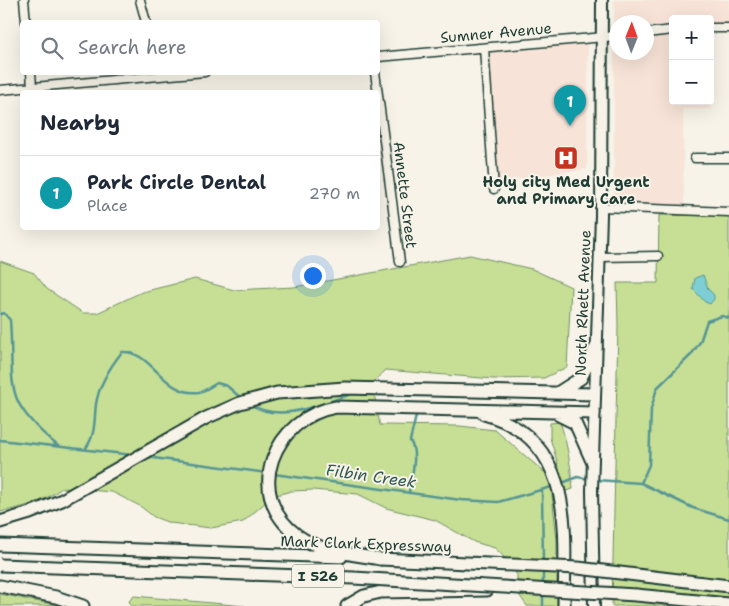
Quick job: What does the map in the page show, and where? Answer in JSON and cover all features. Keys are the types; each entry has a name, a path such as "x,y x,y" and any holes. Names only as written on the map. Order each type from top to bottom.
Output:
{"highway":[{"path":"557,392 581,378 596,347"},
{"path":"0,522 62,500 206,418 240,403 277,394 304,390 345,388 594,394"},
{"path":"380,559 315,545 295,534 274,506 270,495 269,474 274,455 290,428 311,414 336,407 594,413"},
{"path":"463,410 486,415 516,428 535,444 546,460 562,495 564,606"},
{"path":"547,413 559,414 575,423 592,461"},
{"name":"Mark Clark Expressway","path":"0,545 578,568 729,586"},
{"name":"I 526","path":"0,565 290,575 560,589 729,604"},
{"path":"0,586 56,597 83,606"},
{"path":"347,606 364,596 381,592 560,589"}],"main road":[{"name":"North Rhett Avenue","path":"594,606 592,461 601,207 602,0"}],"street":[{"path":"24,0 26,20"},
{"path":"140,0 145,20"},
{"path":"714,28 729,28"},
{"path":"654,32 669,30"},
{"name":"Sumner Avenue","path":"380,57 609,36"},
{"path":"484,48 494,188"},
{"path":"31,75 32,87"},
{"path":"0,90 153,75"},
{"name":"Annette Street","path":"376,75 378,90"},
{"name":"Annette Street","path":"380,104 400,262"},
{"path":"695,158 729,158"},
{"path":"601,207 729,212"},
{"path":"599,257 658,256"}],"shaded area":[{"path":"614,0 729,0 729,28 714,28 714,15 669,15 669,105 711,105 711,109 683,109 684,210 614,209 614,60 654,60 654,15 614,15"},
{"path":"588,39 587,169 494,182 484,48"}],"green space":[{"path":"659,215 729,216 729,606 612,606 618,326 617,283 658,283"},
{"path":"470,255 532,269 571,287 567,367 544,378 494,379 386,370 372,383 380,425 460,426 495,430 544,472 558,464 550,438 550,423 560,422 565,438 573,489 552,495 557,540 557,606 527,606 517,592 517,575 509,562 495,548 474,542 435,520 386,508 358,494 313,490 291,491 273,496 243,522 211,528 170,523 154,517 140,506 112,492 62,488 32,504 0,512 0,261 34,273 47,289 83,313 97,313 142,292 195,279 234,290 294,287"},
{"path":"0,594 61,606 0,606"},
{"path":"134,596 245,606 131,606 129,601"}],"water":[{"path":"703,275 708,289 714,295 714,299 710,304 705,302 693,289 695,278"}],"waterway":[{"path":"0,314 4,313 10,320 12,377 19,403 39,430 58,446"},
{"path":"641,483 649,465 651,409 657,388 691,355 700,342 707,321 722,316 729,318"},
{"path":"86,448 93,432 96,404 102,383 122,352 132,353 142,358 176,388 187,392 199,392 217,383 227,386 241,398"},
{"path":"250,404 262,410 289,412 316,406 355,393"},
{"path":"409,493 414,459 413,446 410,441 416,416"},
{"name":"Filbin Creek","path":"0,440 133,455"},
{"name":"Filbin Creek","path":"146,457 267,473"},
{"name":"Filbin Creek","path":"274,474 461,500 498,502 555,486"},
{"name":"Filbin Creek","path":"560,484 577,477 590,479"},
{"name":"Filbin Creek","path":"596,480 641,483 693,508 729,519"},
{"path":"542,491 543,562"},
{"path":"543,570 543,587"},
{"path":"543,593 543,606"}],"place":[{"name":"Park Circle Dental","path":"570,126"},
{"name":"Holy city Med Urgent and Primary Care","path":"566,158"}]}
